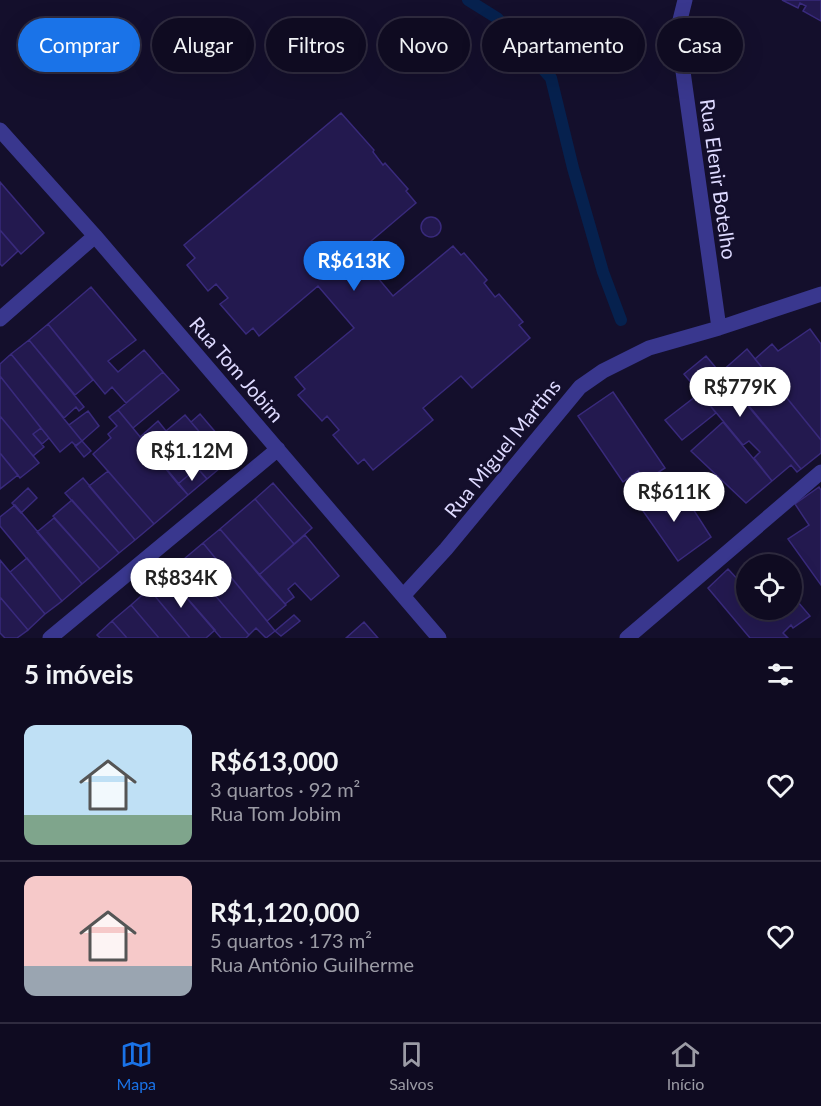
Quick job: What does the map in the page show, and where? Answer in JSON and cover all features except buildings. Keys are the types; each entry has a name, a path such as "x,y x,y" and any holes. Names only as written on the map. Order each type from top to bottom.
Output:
{"street":[{"name":"Rua Elenir Botelho","path":"685,0 680,20 680,43 719,328"},
{"name":"Rua Tom Jobim","path":"0,130 95,236 439,638"},
{"path":"0,319 95,236"},
{"name":"Rua Miguel Martins","path":"403,596 446,549 580,387 603,371 649,348 719,328 821,294"},
{"path":"50,638 278,449"},
{"path":"627,638 821,472"}],"waterway":[{"path":"468,0 497,18 551,78 573,168 603,272 621,320"}]}
